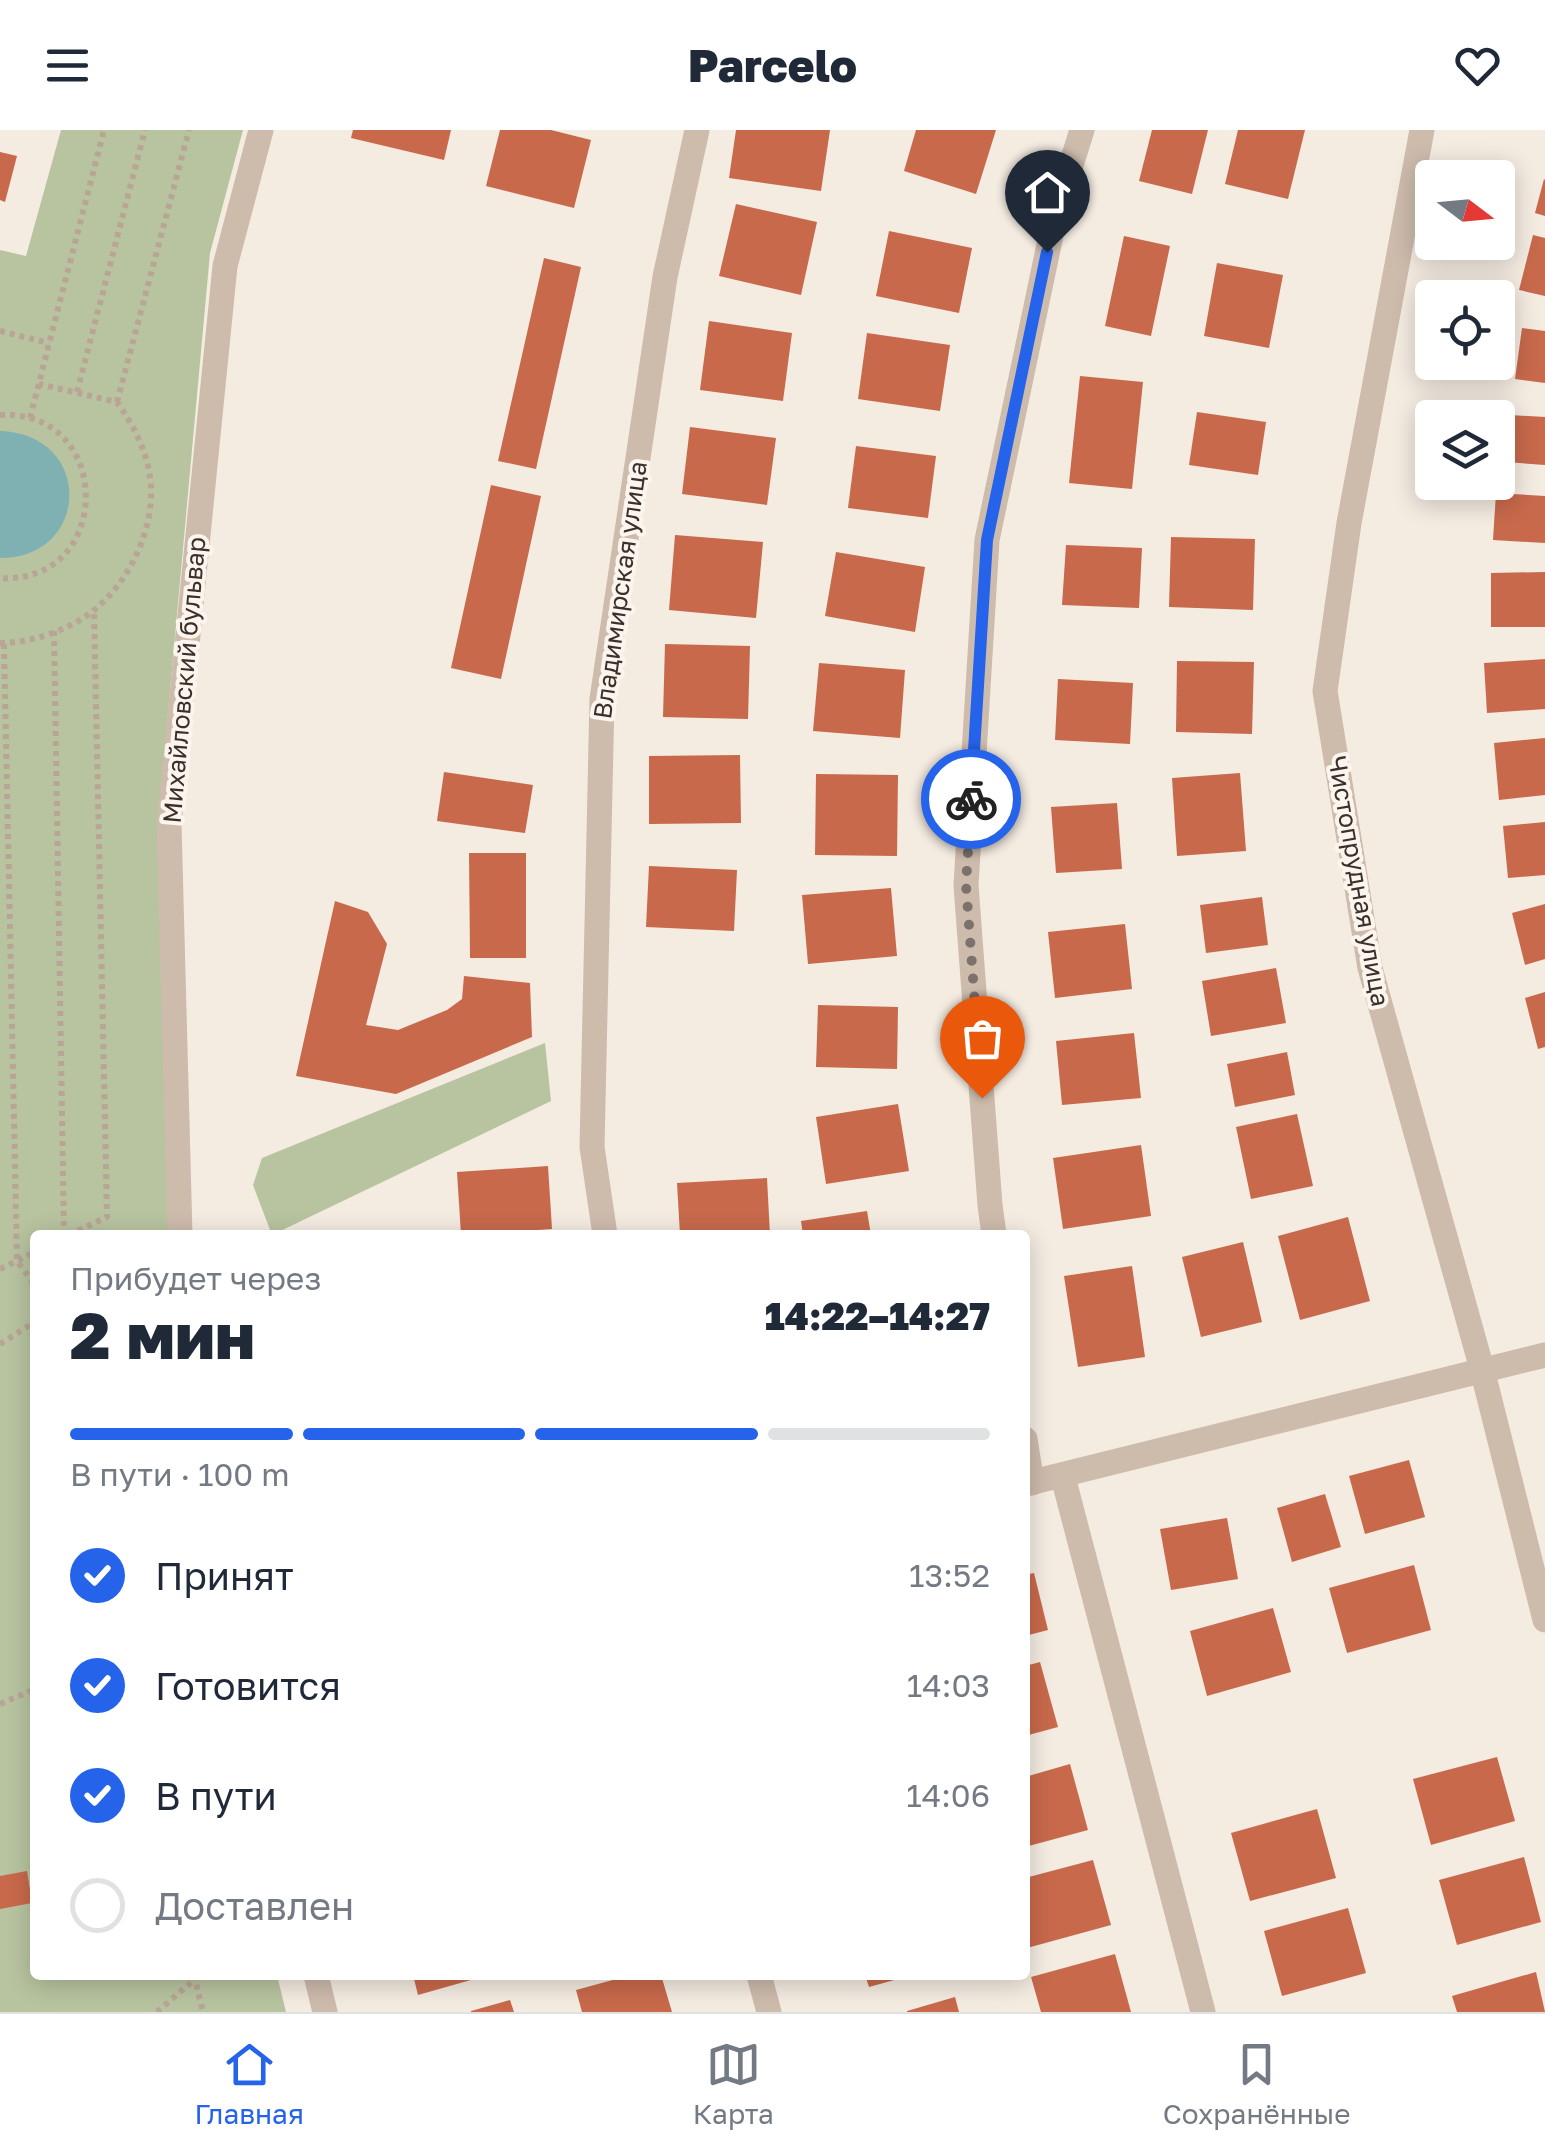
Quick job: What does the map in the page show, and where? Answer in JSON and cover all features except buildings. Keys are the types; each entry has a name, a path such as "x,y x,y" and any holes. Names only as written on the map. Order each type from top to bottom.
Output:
{"street":[{"name":"Михайловский бульвар","path":"180,1230 169,824 224,266 261,130"},
{"name":"Владимирская улица","path":"604,1230 592,1146 602,700 665,277 697,130"},
{"path":"993,1230 966,885 987,540 1055,216 1082,130"},
{"name":"Чистопрудная улица","path":"1422,130 1349,522 1326,692 1370,968 1482,1369 1545,1620"},
{"path":"1030,1483 1545,1355"},
{"path":"1063,1477 1202,2012"},
{"path":"317,1980 325,2012"},
{"path":"760,1980 769,2012"}],"path":[{"path":"30,418 104,130"},
{"path":"77,392 145,130"},
{"path":"117,402 189,130"},
{"path":"0,331 49,343"},
{"path":"30,1278 17,1260 2,643 54,631 94,610 120,583 139,548 149,517 151,487 136,431 117,402 39,384"},
{"path":"0,415 30,418 55,430 74,451 86,476 87,504 80,532 64,554 42,571 14,579 0,578"},
{"path":"77,1230 107,1216 94,610"},
{"path":"54,631 66,1230"},
{"path":"0,1269 30,1254"},
{"path":"0,1344 30,1325"},
{"path":"0,1704 30,1691"},
{"path":"158,2012 191,1980"},
{"path":"195,1980 204,2012"}],"green space":[{"path":"61,130 243,130 210,253 158,822 172,1230 30,1230 30,1980 278,1980 286,2012 0,2012 0,250 26,256"},
{"path":"545,1043 551,1101 282,1230 270,1230 253,1185 262,1158"}],"water":[{"path":"0,431 31,437 52,452 65,473 69,496 65,519 52,539 30,553 0,558"}],"way so far":[{"path":"971,799 966,885 982,1098"}],"route":[{"path":"971,799 987,540 1047,252"}]}
